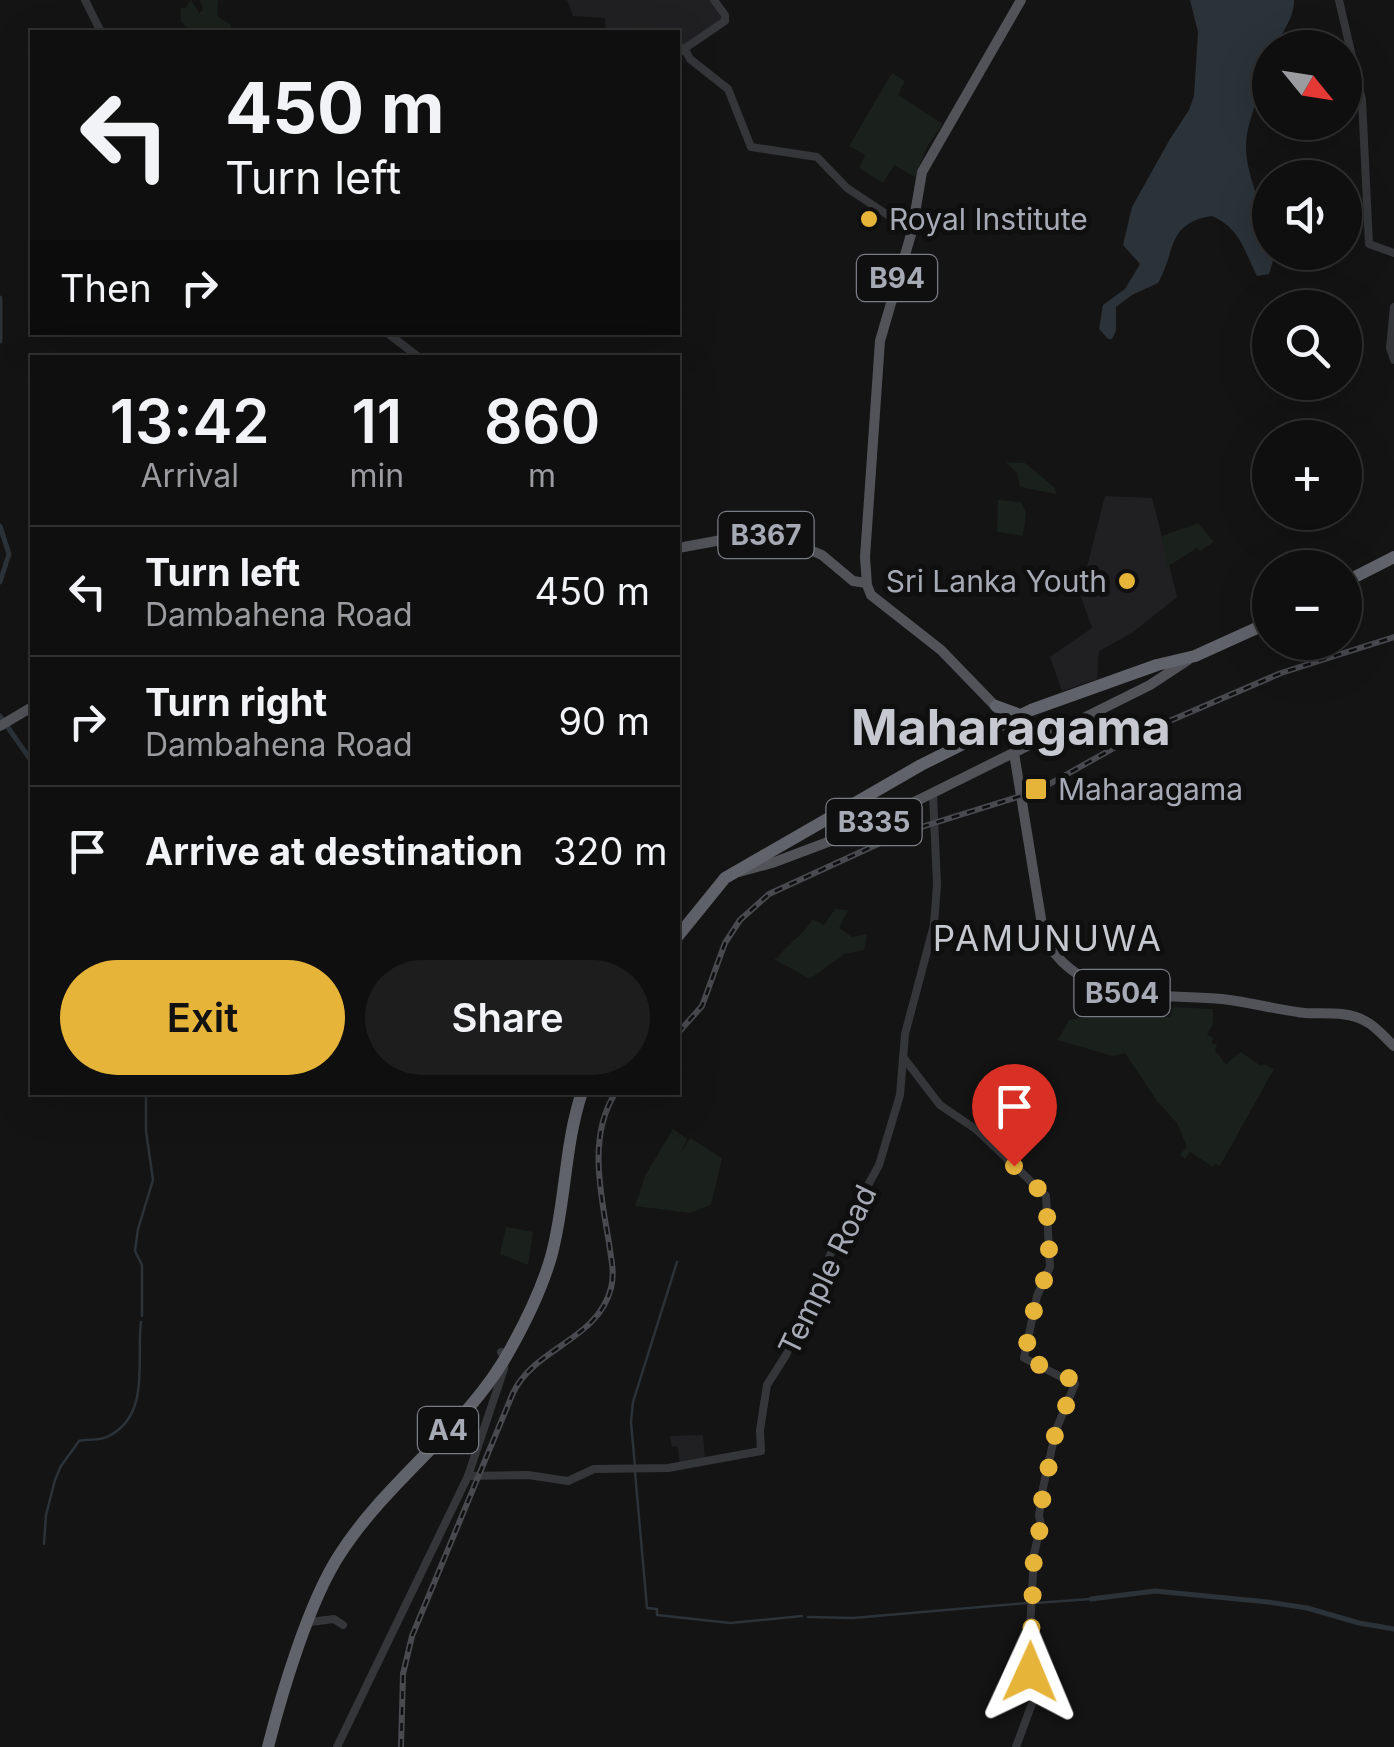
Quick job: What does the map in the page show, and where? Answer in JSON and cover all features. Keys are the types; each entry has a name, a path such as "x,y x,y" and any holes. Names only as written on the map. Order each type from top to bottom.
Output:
{"highway":[{"path":"1362,573 1394,557"},
{"path":"680,933 733,873 770,858 985,732 1079,692 1195,656 1252,630"},
{"path":"985,732 993,705 1010,720"},
{"path":"680,941 701,905"},
{"name":"A4","path":"265,1747 331,1570 352,1536 458,1418 503,1355 551,1256 578,1095"},
{"name":"A4","path":"265,1747 288,1666 333,1554 378,1496 503,1355"}],"main road":[{"name":"B94","path":"866,578 868,490 880,340 912,231 918,186 927,158 1021,0"},
{"name":"B367","path":"680,548 749,535 777,536 822,555 846,574 866,578"},
{"path":"866,578 878,601 941,650 1010,720"},
{"name":"B335","path":"733,873 755,869 770,858 852,832 933,794 1150,685 1195,656"},
{"path":"1079,692 1088,694 1095,706 1094,714"},
{"path":"3,724 30,707"},
{"name":"B504","path":"1014,753 1044,937 1068,967 1121,993 1227,1000 1362,1018 1394,1046"}],"street":[{"path":"84,0 101,30"},
{"path":"714,0 725,14 725,22 681,51 728,88 751,146 817,157 846,188 912,231"},
{"path":"1340,0 1362,100 1368,244 1394,253"},
{"path":"1394,307 1390,348 1394,360"},
{"path":"390,335 416,355"},
{"name":"Temple Road","path":"468,1476 528,1475 568,1480 594,1470 668,1468 761,1451 766,1385 786,1356 830,1255 879,1165 900,1095 905,1034 934,925 933,794"},
{"path":"903,1057 940,1105 977,1130 1046,1196 1050,1267 1037,1296 1024,1358 1075,1384 1060,1419 1043,1488 1034,1554 1029,1649 1034,1698 1017,1743"},
{"path":"337,1747 468,1476 497,1397 503,1355"},
{"path":"310,1622 334,1619 343,1625"}],"shaded area":[{"path":"191,0 199,13 203,10 200,0 218,0 217,16 231,25 230,30 186,30 181,22 181,8"},
{"path":"567,0 711,0 725,20 680,50 680,30 606,30 605,18 573,16"},
{"path":"1190,0 1294,0 1285,30 1252,30 1252,115 1246,146 1252,180 1252,266 1240,242 1222,221 1212,216 1187,225 1174,240 1158,283 1116,307 1116,331 1108,339 1099,329 1103,305 1125,289 1140,264 1123,245 1132,207 1189,110 1194,96 1198,32"},
{"path":"892,73 905,81 898,95 943,124 928,145 915,177 894,165 883,183 859,168 865,155 849,146"},
{"path":"1254,270 1270,270 1269,274 1257,276"},
{"path":"1006,462 1025,463 1055,488 1056,494 1020,487 1017,473"},
{"name":"Sri Lanka Youth","path":"1105,496 1152,498 1177,597 1132,633 1099,651 1097,679 1062,691 1050,657 1092,628 1080,594"},
{"path":"998,500 1021,502 1026,513 1023,536 997,532"},
{"path":"1198,523 1214,542 1167,567 1162,536"},
{"path":"835,909 848,910 839,928 852,937 867,934 864,950 844,954 810,979 774,959 812,919 824,925"},
{"path":"1173,1007 1213,1009 1213,1024 1207,1035 1214,1038 1211,1043 1217,1045 1215,1051 1226,1064 1241,1052 1261,1066 1274,1069 1220,1166 1213,1167 1190,1152 1185,1159 1180,1154 1187,1147 1177,1123 1125,1053 1112,1056 1058,1040 1069,1020 1124,1011 1170,1017"},
{"path":"673,1129 687,1139 680,1155 690,1138 722,1158 711,1205 690,1213 635,1206 645,1176"},
{"path":"506,1227 533,1232 528,1265 500,1254"},
{"path":"703,1435 705,1460 680,1466 678,1447 672,1446 670,1436"}],"waterway":[{"path":"0,298 0,341"},
{"path":"0,526 9,554 0,582"},
{"path":"0,716 30,759"},
{"path":"142,1316 142,1265 135,1251 153,1180 146,1095"},
{"path":"635,1467 633,1402 677,1262"},
{"path":"44,1544 46,1515 61,1466 79,1441 109,1436 131,1414 139,1385 141,1322"},
{"path":"635,1472 647,1608 657,1609 657,1615 730,1623 802,1616"},
{"path":"1091,1599 1155,1591 1268,1602 1394,1629"},
{"path":"1035,1603 1091,1599"},
{"path":"808,1617 853,1618 1027,1603"}],"railway":[{"path":"680,1031 702,1006 725,943 740,920 769,894 902,833 1037,791 1137,735 1281,673 1394,637"},
{"path":"401,1747 403,1674 412,1636 513,1393 536,1364 593,1320 611,1288 613,1276 600,1185 599,1146 607,1109 614,1095"}],"place":[{"name":"Royal Institute","path":"869,219"},
{"name":"Sri Lanka Youth","path":"1127,581"},
{"name":"Maharagama","path":"1036,789"}],"district":[{"name":"Maharagama","path":"1011,727"},
{"name":"PAMUNUWA","path":"1048,938"}],"route":[{"path":"1014,1166 1046,1196 1050,1242 1049,1272 1037,1296 1024,1358 1075,1384 1056,1430 1039,1516 1030,1672"}]}
